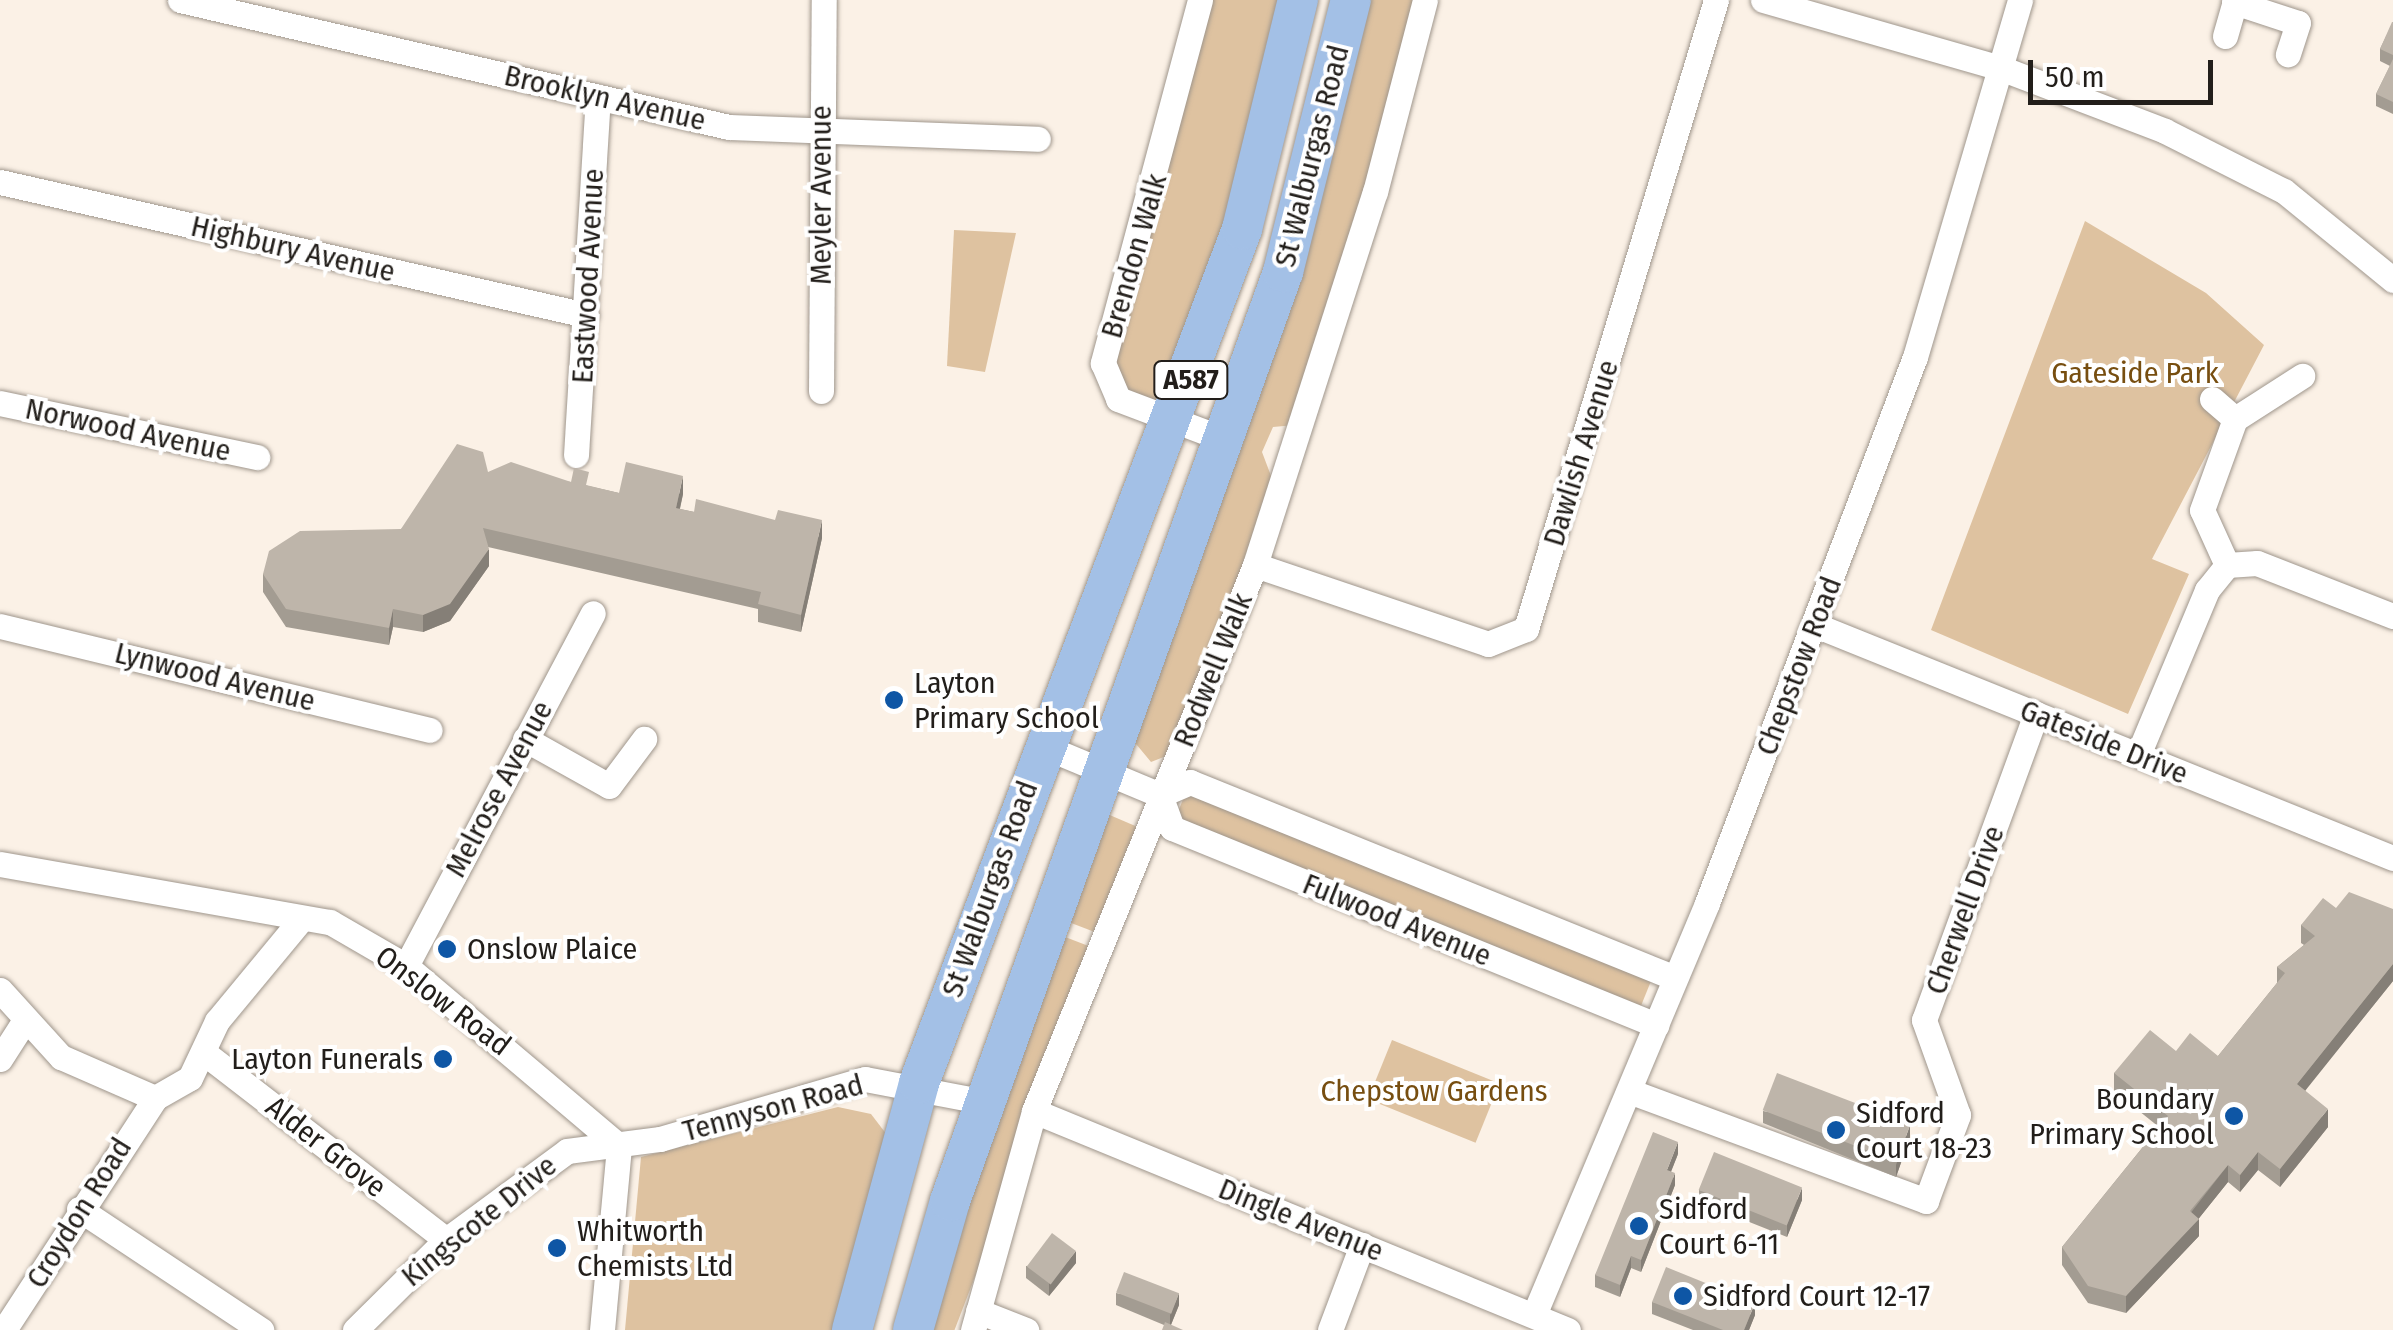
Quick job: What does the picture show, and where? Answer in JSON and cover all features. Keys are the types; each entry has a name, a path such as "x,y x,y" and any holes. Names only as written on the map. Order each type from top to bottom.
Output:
{"main road":[{"name":"St Walburgas Road","path":"852,1330 919,1083 1043,746 1176,422 1242,229 1298,0"},
{"name":"St Walburgas Road","path":"912,1330 986,1102 1224,440 1298,221 1350,0"}],"street":[{"name":"Brooklyn Avenue","path":"180,0 598,97 820,136 1038,139"},
{"name":"Meyler Avenue","path":"821,391 824,0"},
{"name":"Brendon Walk","path":"1200,0 1104,363 1118,399 1224,440"},
{"name":"Rodwell Walk","path":"975,1320 1034,1112 1255,564 1376,192 1426,0"},
{"name":"Dawlish Avenue","path":"1255,564 1488,644 1526,629 1716,0"},
{"path":"1762,0 2002,69 2250,173 2324,218 2393,280"},
{"name":"Chepstow Road","path":"1534,1316 1676,978 1915,357 2020,0"},
{"path":"2225,36 2234,1 2298,23 2288,54"},
{"name":"Eastwood Avenue","path":"576,455 598,97"},
{"name":"Highbury Avenue","path":"0,182 586,315"},
{"path":"2227,564 2202,510 2235,419 2302,376"},
{"path":"2212,399 2235,419"},
{"name":"Norwood Avenue","path":"0,403 257,457"},
{"path":"2227,564 2256,563 2393,616"},
{"path":"2138,756 2207,590 2227,564"},
{"name":"Melrose Avenue","path":"406,966 593,612"},
{"name":"Gateside Drive","path":"1815,624 2393,858"},
{"name":"Lynwood Avenue","path":"0,626 430,730"},
{"name":"Cherwell Drive","path":"1628,1091 1926,1201 1958,1114 1924,1020 2036,714"},
{"path":"525,738 609,786 644,739"},
{"name":"Fulwood Avenue","path":"1043,746 1160,794 1190,782 1676,978"},
{"name":"Fulwood Avenue","path":"1160,794 1172,828 1656,1025"},
{"name":"Onslow Road","path":"0,864 298,924 330,922 406,966 619,1146"},
{"path":"0,990 61,1057 155,1098 190,1078 207,1054 217,1022 298,924"},
{"path":"0,1059 25,1020"},
{"name":"Alder Grove","path":"207,1054 446,1240"},
{"name":"Tennyson Road","path":"619,1146 865,1079 919,1083 986,1102"},
{"name":"Croydon Road","path":"4,1330 79,1209 155,1098"},
{"name":"Dingle Avenue","path":"1034,1112 1568,1330"},
{"path":"602,1330 619,1146"},
{"name":"Kingscote Drive","path":"355,1330 446,1240 550,1157 619,1146"},
{"path":"79,1209 261,1330"},
{"path":"1330,1330 1362,1245"},
{"path":"975,1320 1026,1330"}],"green space":[{"path":"1200,0 1283,0 1234,202 1173,390 1150,404 1107,387"},
{"path":"1351,0 1424,0 1295,425 1273,427 1262,452 1276,489 1179,751 1151,762 1122,727"},
{"name":"Gateside Park","path":"2085,221 2206,293 2264,345 2152,559 2189,574 2128,714 1931,630"},
{"path":"954,230 1016,233 985,372 947,366"},
{"path":"1190,782 1655,970 1637,1015 1172,827"},
{"path":"1105,813 1147,831 1105,936 1053,916"},
{"path":"1047,930 1100,950 955,1330 911,1330 896,1324"},
{"name":"Chepstow Gardens","path":"1392,1040 1500,1083 1476,1143 1368,1099"},
{"path":"838,1107 871,1114 897,1148 853,1330 625,1330 641,1157"}],"building":[{"path":"2393,22 2393,55 2380,49"},
{"path":"2393,59 2393,102 2376,94"},
{"path":"457,444 483,452 488,472 511,462 571,482 574,468 589,472 586,485 619,493 626,462 683,476 676,508 694,512 696,499 775,520 778,510 822,520 801,615 758,604 761,592 483,528 489,549 450,604 423,615 393,609 389,628 286,609 263,574 269,551 300,531 401,529"},
{"path":"2349,892 2393,909 2393,964 2297,1084 2328,1109 2280,1169 2258,1152 2240,1175 2228,1165 2190,1211 2199,1219 2126,1296 2088,1286 2062,1247 2168,1116 2114,1073 2150,1030 2176,1051 2190,1033 2218,1056 2285,973 2277,967 2315,936 2301,925 2323,898 2336,908"},
{"name":"Sidford Court 18-23","path":"1777,1073 1911,1124 1896,1162 1763,1110"},
{"name":"Sidford Court 6-11","path":"1653,1132 1678,1142 1667,1170 1675,1173 1641,1260 1631,1256 1620,1285 1595,1275"},
{"path":"1714,1152 1802,1188 1787,1226 1699,1190"},
{"path":"1052,1233 1076,1251 1051,1285 1027,1267"},
{"name":"Sidford Court 12-17","path":"1666,1267 1755,1303 1744,1330 1723,1330 1652,1302"},
{"path":"1124,1272 1179,1293 1171,1314 1116,1293"},
{"path":"1165,1322 1183,1330 1162,1330"}],"place":[{"name":"Layton Primary School","path":"894,700"},
{"name":"Onslow Plaice","path":"447,949"},
{"name":"Layton Funerals","path":"443,1059"},
{"name":"Boundary Primary School","path":"2234,1116"},
{"name":"Sidford Court 18-23","path":"1836,1130"},
{"name":"Sidford Court 6-11","path":"1639,1226"},
{"name":"Whitworth Chemists Ltd","path":"557,1248"},
{"name":"Sidford Court 12-17","path":"1683,1296"}]}
